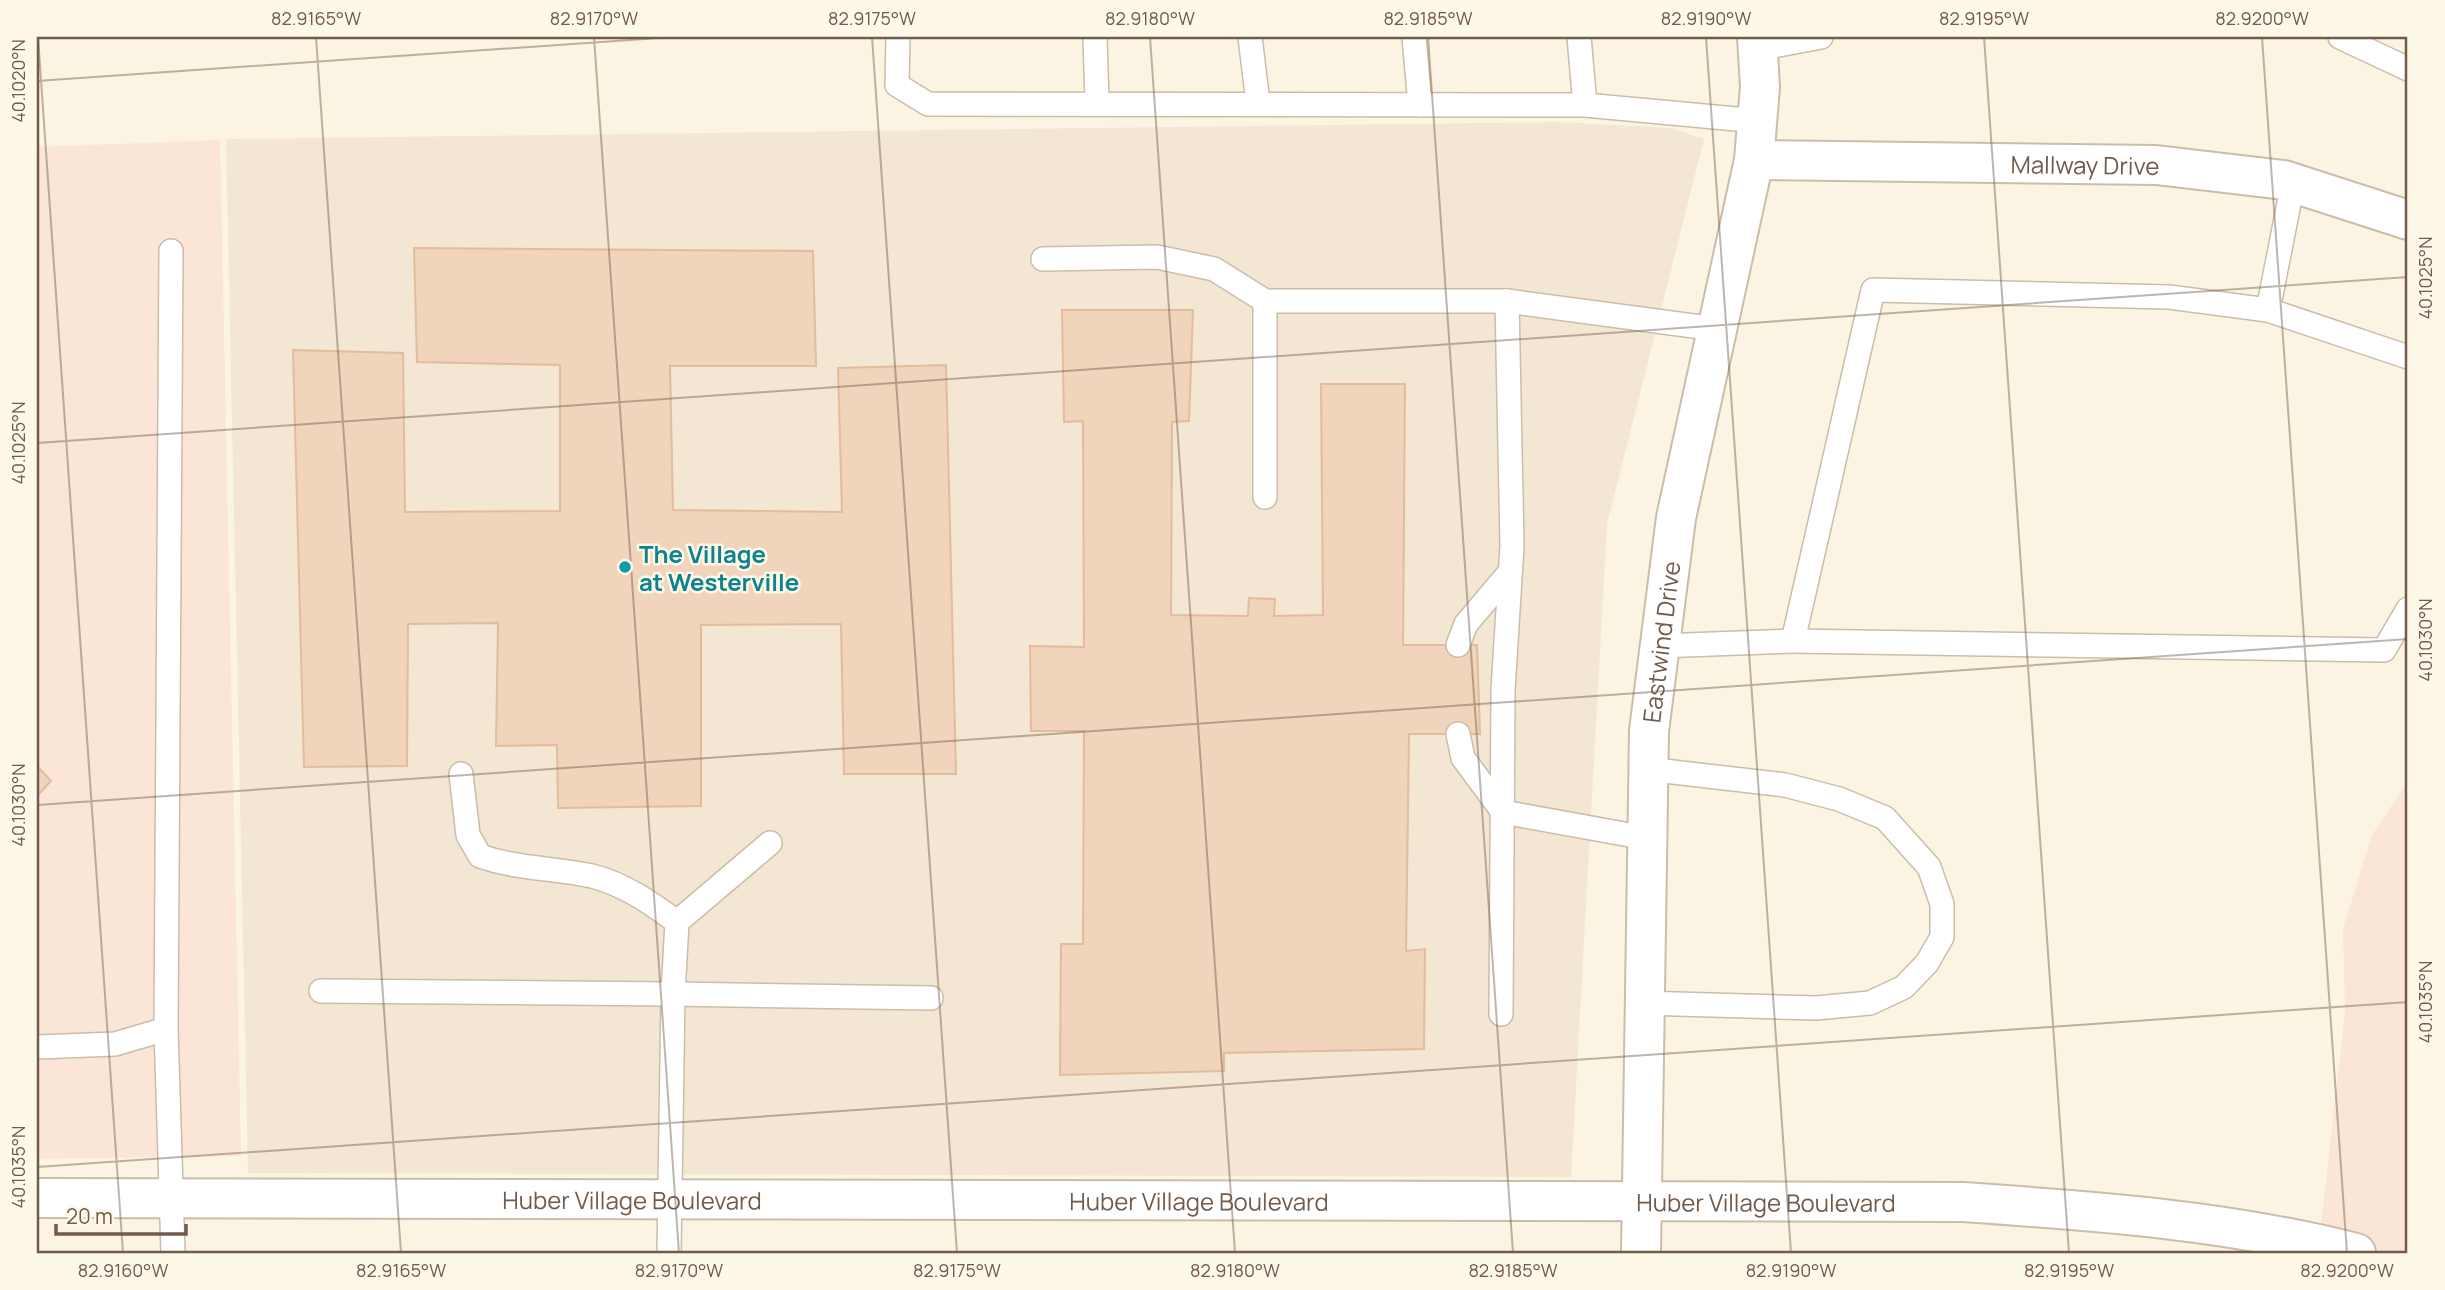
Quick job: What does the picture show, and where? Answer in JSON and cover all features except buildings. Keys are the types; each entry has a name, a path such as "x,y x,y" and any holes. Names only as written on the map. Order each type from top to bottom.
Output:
{"street":[{"name":"Eastwind Drive","path":"1641,1253 1647,769 1657,646 1676,518 1754,160 1758,121 1757,43"},
{"name":"Mallway Drive","path":"1754,160 2156,165 2293,183 2408,220"},
{"name":"Huber Village Boulevard","path":"37,1198 1962,1202 2126,1213 2223,1227 2356,1253"}],"lane":[{"path":"898,37 897,85 928,104 1585,105 1758,121"},
{"path":"1095,37 1097,103"},
{"path":"1250,37 1258,103"},
{"path":"1415,37 1420,106"},
{"path":"1579,37 1585,105"},
{"path":"1757,43 1821,37"},
{"path":"2340,37 2408,69"},
{"path":"2268,310 2293,183"},
{"path":"172,251 166,1030 173,1253"},
{"path":"1043,258 1157,257 1214,269 1265,301 1507,301 1716,329"},
{"path":"1793,640 1873,290 2169,297 2268,310 2408,357"},
{"path":"1265,301 1265,497"},
{"path":"1501,1014 1503,690 1510,572 1507,301"},
{"path":"1458,645 1466,624 1510,572"},
{"path":"1657,646 1793,640 2384,650 2408,609"},
{"path":"1458,734 1464,758 1503,812 1646,838"},
{"path":"1642,1003 1816,1008 1870,1003 1904,987 1927,963 1942,937 1942,904 1929,867 1885,818 1839,799 1784,785 1647,769"},
{"path":"461,774 468,835 480,856 505,864 593,876 638,894 677,922"},
{"path":"670,1253 673,994 677,922 770,843"},
{"path":"320,991 932,998"},
{"path":"37,1047 115,1044 166,1030"}],"shaded area":[{"path":"1558,122 1670,128 1704,139 1607,524 1571,1177 248,1173 226,139"},
{"path":"220,140 241,1156 37,1159 37,147"},
{"path":"2408,781 2408,1253 2356,1253 2319,1244 2345,1012 2343,929 2372,835"}],"place":[{"name":"The Village at Westerville","path":"625,567"}]}
